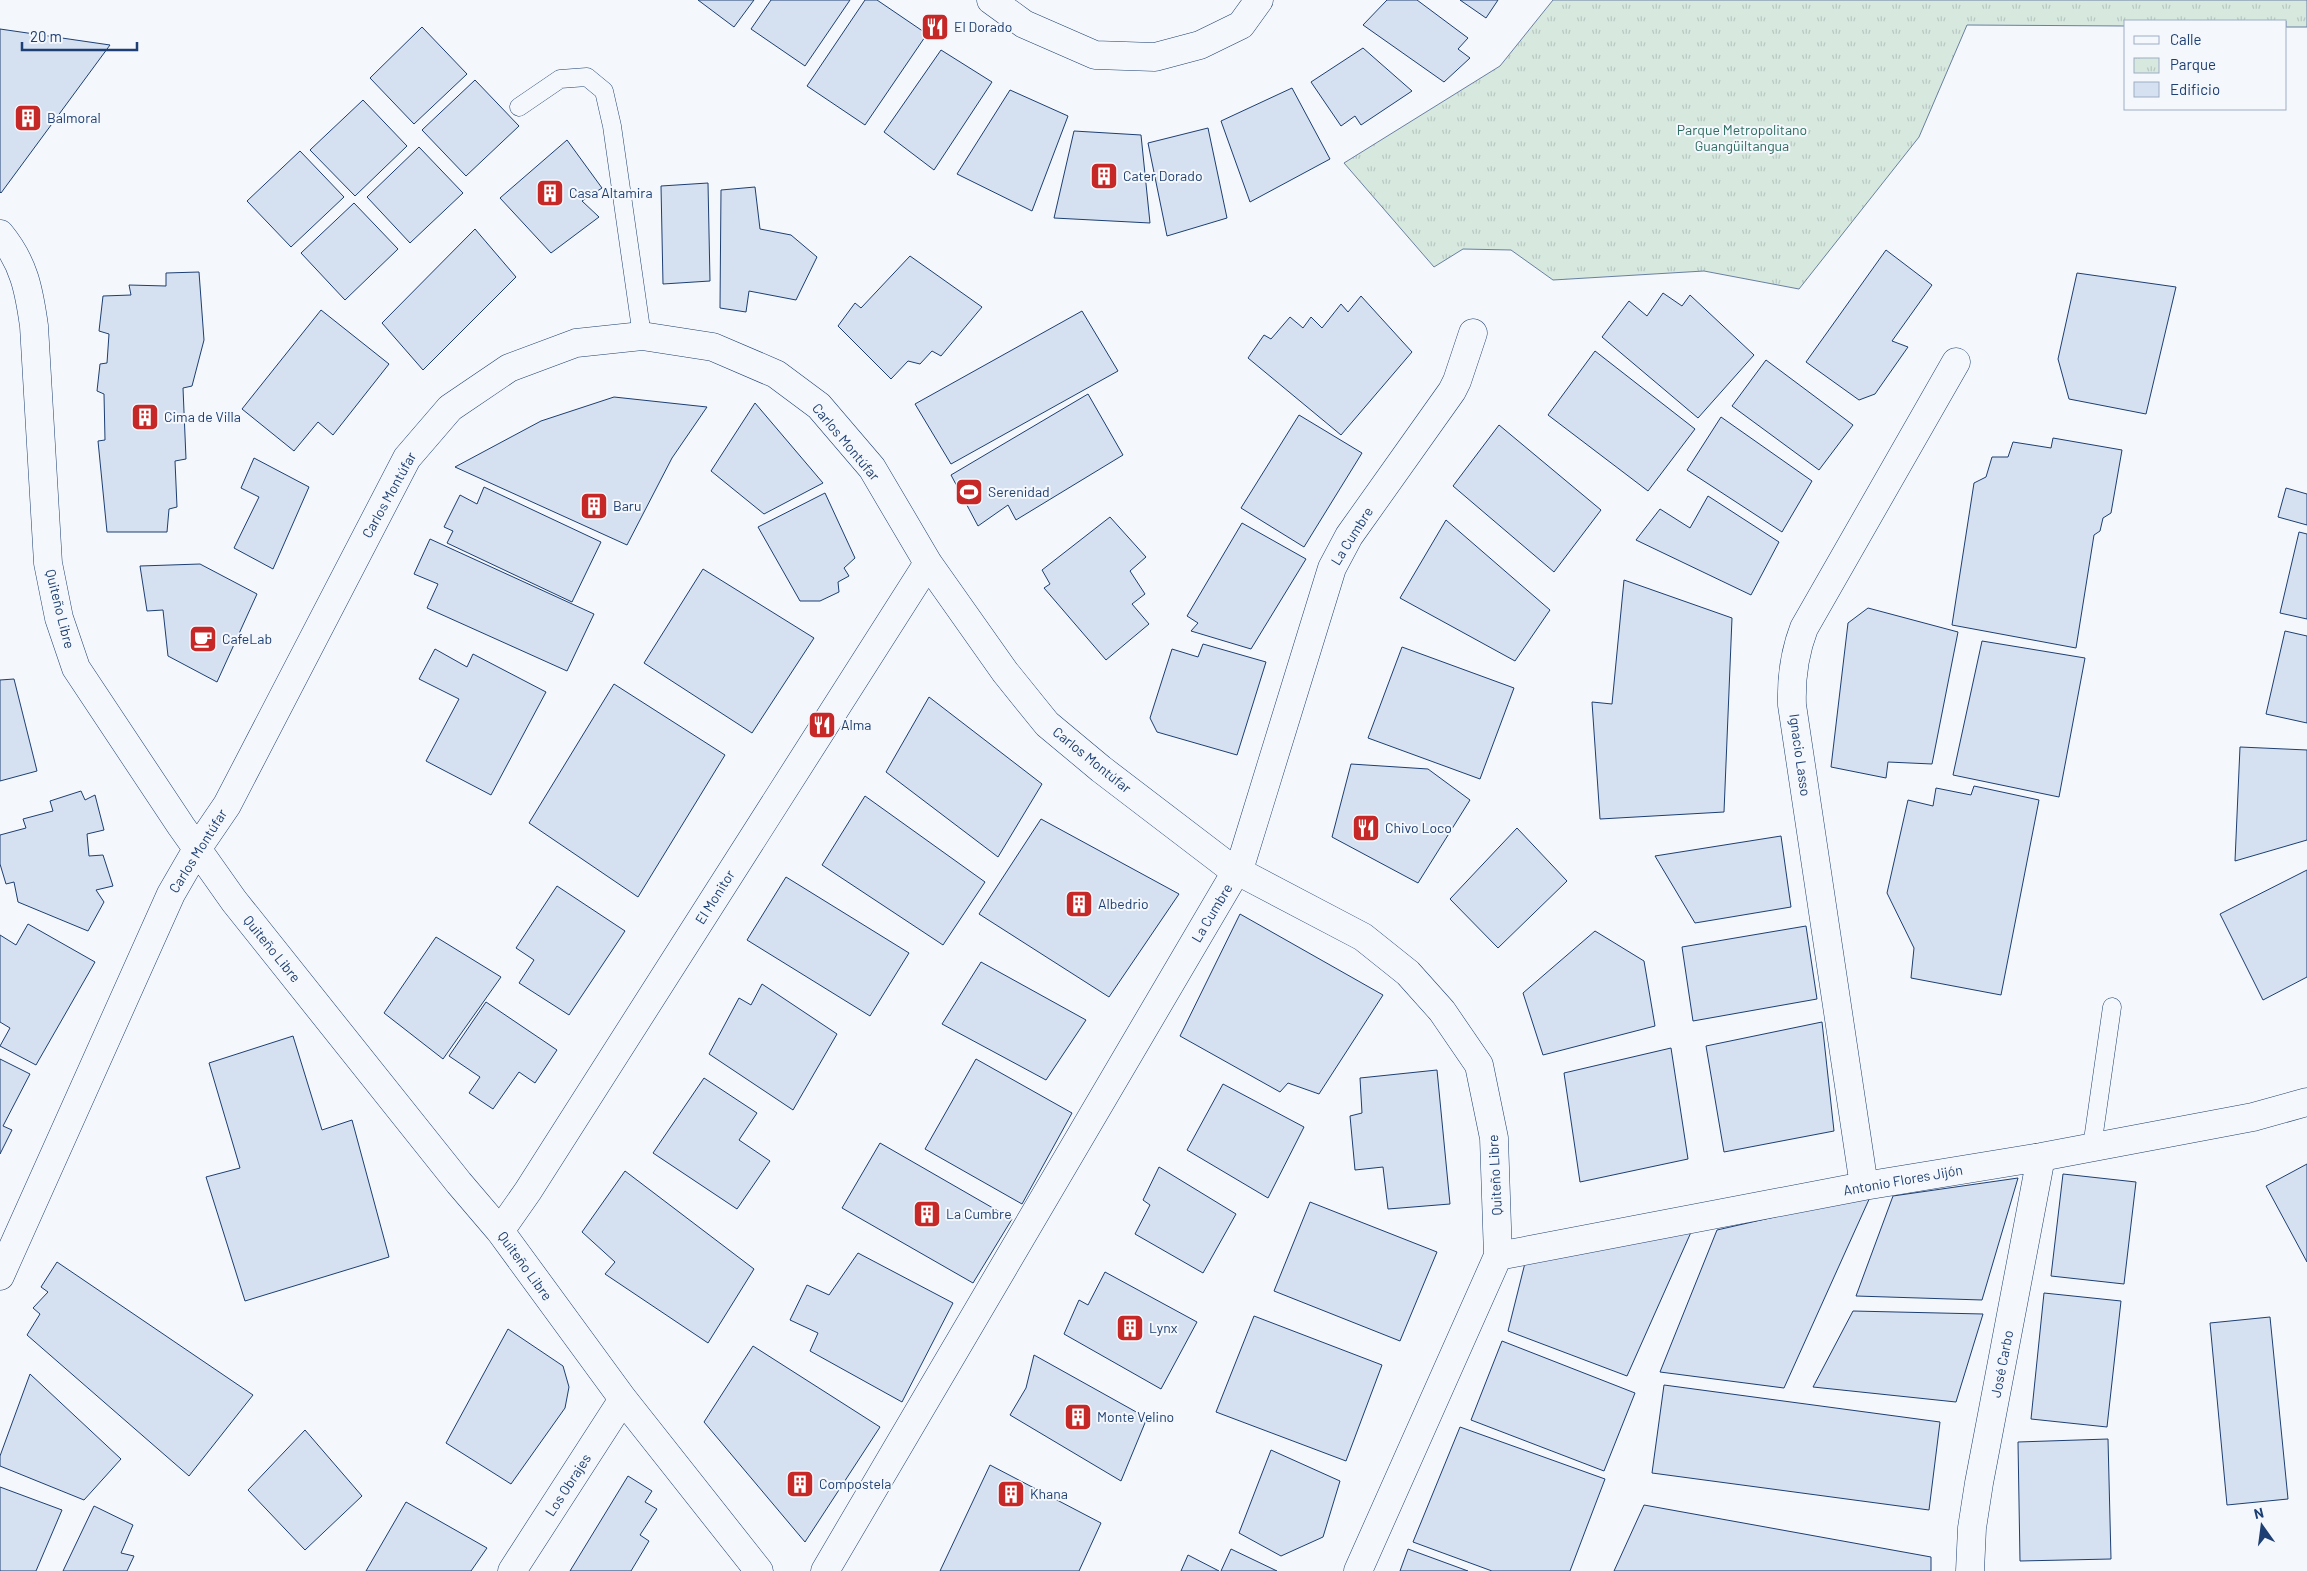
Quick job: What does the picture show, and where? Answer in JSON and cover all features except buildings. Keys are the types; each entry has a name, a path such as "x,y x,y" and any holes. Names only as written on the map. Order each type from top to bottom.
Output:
{"street":[{"path":"991,0 1024,24 1095,55 1155,57 1200,45 1241,25 1259,0"},
{"name":"Quiteño Libre","path":"0,234 14,251 28,286 34,326 48,563 59,618 76,668 234,901 459,1183 500,1230 623,1399 759,1571"},
{"name":"La Cumbre","path":"825,1571 1231,880 1239,870 1332,568 1349,536 1458,381 1473,333"},
{"name":"Carlos Montúfar","path":"0,1276 171,894 197,849 227,805 407,458 450,408 508,368 576,343 642,336 713,347 776,374 820,406 872,468 928,563 1005,672 1047,724 1101,769 1228,866 1239,870"},
{"name":"Ignacio Lasso","path":"1864,1186 1792,705 1791,680 1798,644 1804,628 1956,362"},
{"name":"El Monitor","path":"500,1230 539,1174 928,563"},
{"name":"Quiteño Libre","path":"1239,870 1363,938 1408,973 1442,1011 1480,1065 1494,1138 1498,1256 1358,1571"},
{"name":"Antonio Flores Jijón","path":"1498,1256 1864,1186 2041,1157 2253,1117 2307,1102"},
{"name":"José Carbo","path":"1970,1571 1972,1528 1979,1483 2041,1157"},
{"name":"Los Obrajes","path":"512,1571 623,1399"}],"lane":[{"path":"519,107 560,79 587,77 604,91 612,126 642,336"},
{"path":"2092,1147 2112,1007"}],"green space":[{"name":"Parque Metropolitano Guangüiltangua","path":"1553,0 2307,0 2307,27 2287,27 2287,20 2124,20 2124,26 1967,25 1919,137 1799,289 1704,271 1553,280 1511,250 1463,249 1434,267 1344,163 1500,66"}],"place":[{"name":"El Dorado","path":"935,27"},
{"name":"Balmoral","path":"28,118"},
{"name":"Cater Dorado","path":"1104,176"},
{"name":"Casa Altamira","path":"550,193"},
{"name":"Cima de Villa","path":"145,417"},
{"name":"Serenidad","path":"969,492"},
{"name":"Baru","path":"594,506"},
{"name":"CafeLab","path":"203,639"},
{"name":"Alma","path":"822,725"},
{"name":"Chivo Loco","path":"1366,828"},
{"name":"Albedrio","path":"1079,904"},
{"name":"La Cumbre","path":"927,1214"},
{"name":"Lynx","path":"1130,1328"},
{"name":"Monte Velino","path":"1078,1417"},
{"name":"Compostela","path":"800,1484"},
{"name":"Khana","path":"1011,1494"}]}
